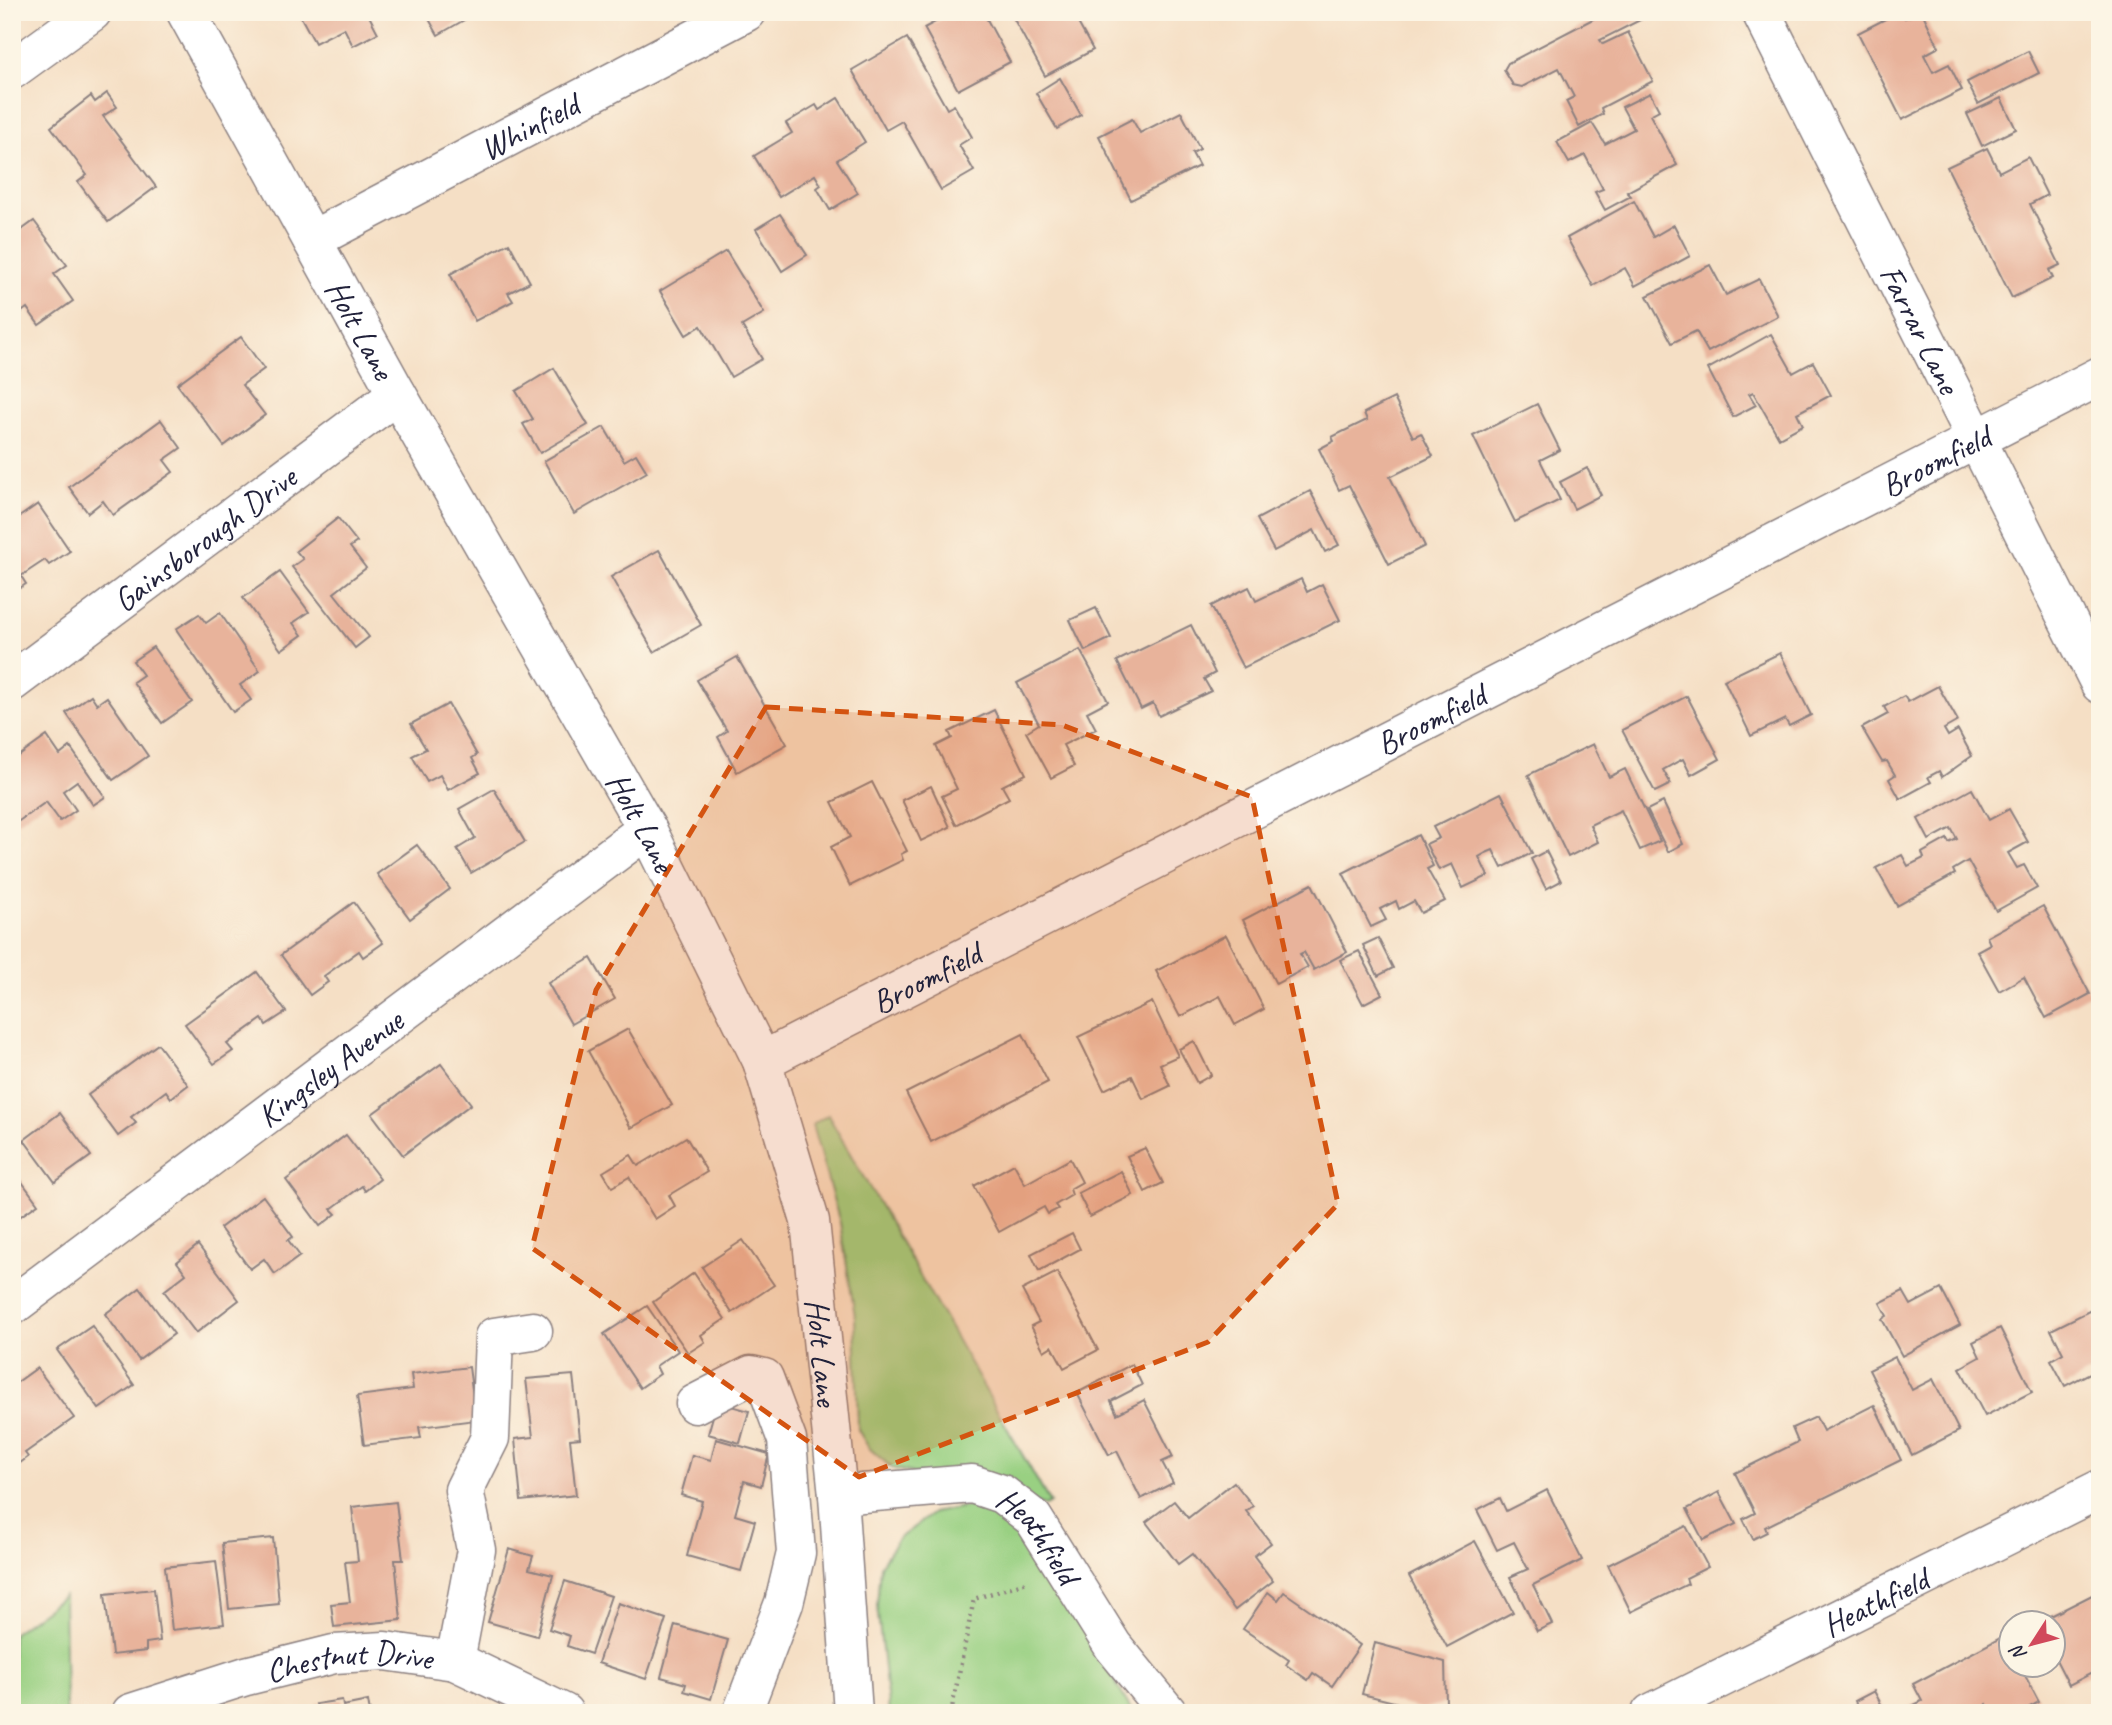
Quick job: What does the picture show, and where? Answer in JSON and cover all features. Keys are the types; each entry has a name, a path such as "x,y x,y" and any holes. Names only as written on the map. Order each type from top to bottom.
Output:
{"street":[{"path":"12,70 92,12"},
{"name":"Holt Lane","path":"186,12 397,394 647,829 762,1061 810,1221 838,1495 853,1713"},
{"name":"Whinfield","path":"312,240 747,12"},
{"name":"Farrar Lane","path":"1761,12 1974,439 2100,684"},
{"name":"Broomfield","path":"762,1061 2100,376"},
{"name":"Gainsborough Drive","path":"12,682 397,394"},
{"name":"Kingsley Avenue","path":"12,1306 647,829"},
{"path":"455,1661 476,1550 464,1490 490,1438 494,1337 533,1331"},
{"path":"695,1404 751,1375 764,1378 787,1440 796,1553 783,1603 741,1713"},
{"name":"Heathfield","path":"838,1495 972,1484 1002,1494 1033,1518 1113,1646 1168,1713"},
{"name":"Heathfield","path":"1651,1713 2100,1489"},
{"name":"Chestnut Drive","path":"131,1713 246,1676 334,1654 385,1651 455,1661 564,1713"}],"path":[{"path":"951,1713 974,1599 1066,1569"}],"highlighted area":[{"path":"766,707 1062,725 1252,797 1338,1204 1208,1342 859,1477 532,1248 596,990"}],"green space":[{"path":"828,1115 1050,1503 1045,1506 892,1468 869,1448 858,1430 855,1316 840,1223 812,1125"},
{"path":"973,1505 1011,1523 1040,1551 1133,1713 889,1713 877,1605 880,1566 898,1539 933,1513"},
{"path":"64,1596 66,1713 12,1713 12,1634"}],"building":[{"path":"298,12 367,12 378,33 353,46 344,28 315,43"},
{"path":"425,12 478,12 438,35"},
{"path":"954,12 983,12 1010,62 958,90 924,28"},
{"path":"1010,12 1072,12 1093,50 1045,76"},
{"path":"1590,12 1646,12 1648,16 1600,40 1603,44 1628,32 1653,81 1601,108 1603,114 1579,127 1566,101 1574,97 1559,68 1522,87 1513,85 1504,70 1508,63 1593,19"},
{"path":"1899,12 1905,18 1922,12 1939,47 1924,55 1933,72 1949,64 1962,90 1902,120 1858,33"},
{"path":"907,38 947,109 954,105 972,137 959,145 974,171 941,190 902,121 886,130 852,70"},
{"path":"2028,51 2039,73 1978,104 1967,82"},
{"path":"1060,78 1081,115 1057,129 1036,93"},
{"path":"107,93 117,107 103,116 156,187 108,222 78,182 87,175 51,127 91,96 95,102"},
{"path":"1650,93 1659,110 1650,115 1677,165 1627,192 1631,196 1605,210 1595,192 1603,189 1585,155 1569,163 1557,142 1592,123 1605,144 1634,129 1622,107"},
{"path":"838,98 865,142 837,160 858,193 830,210 817,188 821,185 815,175 779,197 754,156 792,133 786,123 816,105 819,110"},
{"path":"2001,98 2016,129 1982,146 1967,114"},
{"path":"1181,112 1200,149 1192,153 1199,166 1131,200 1099,136 1132,119 1140,133"},
{"path":"1987,148 1999,172 2028,157 2047,195 2030,204 2060,265 2049,270 2053,278 2012,298 1947,167"},
{"path":"1634,201 1653,237 1674,225 1690,256 1635,286 1625,268 1593,286 1567,238"},
{"path":"780,214 807,255 782,271 756,229"},
{"path":"34,221 67,265 54,274 73,301 39,325 27,308 12,319 12,237"},
{"path":"509,243 530,282 508,293 513,301 475,321 450,274"},
{"path":"726,251 764,313 742,326 762,359 731,377 701,326 686,335 660,291"},
{"path":"1710,265 1726,295 1759,279 1778,316 1708,352 1696,331 1672,343 1647,296"},
{"path":"1771,334 1793,373 1813,362 1831,395 1797,413 1803,425 1779,438 1753,392 1749,394 1756,405 1733,417 1708,369"},
{"path":"241,337 264,369 242,385 265,415 224,446 177,384"},
{"path":"554,368 588,425 540,453 523,424 533,419 516,391"},
{"path":"1394,398 1413,437 1421,433 1433,456 1390,477 1425,546 1389,564 1349,485 1339,490 1319,449 1334,441 1332,437 1367,420 1364,413"},
{"path":"1537,404 1560,450 1540,460 1560,500 1515,522 1473,436"},
{"path":"161,420 181,448 164,460 173,472 113,515 103,501 88,513 69,487"},
{"path":"604,427 624,461 636,454 647,472 574,514 544,461"},
{"path":"1587,468 1601,495 1574,509 1560,482"},
{"path":"1310,491 1339,545 1325,552 1314,530 1274,551 1257,519"},
{"path":"38,504 70,551 49,565 45,560 21,576 26,584 12,593 12,522"},
{"path":"338,518 357,542 350,547 366,568 334,593 369,637 355,648 292,567 303,559 296,551"},
{"path":"659,550 701,625 654,652 611,577"},
{"path":"280,572 309,612 293,623 302,635 281,650 243,598"},
{"path":"1301,579 1307,592 1322,584 1340,620 1243,668 1211,606 1249,587 1256,601"},
{"path":"1096,608 1111,638 1085,651 1070,620"},
{"path":"220,613 260,671 240,685 251,700 233,712 176,629 199,614 206,623"},
{"path":"1191,625 1215,673 1204,679 1211,691 1159,716 1153,703 1141,709 1117,661"},
{"path":"153,647 192,702 162,723 133,682 143,675 133,661"},
{"path":"1080,650 1108,701 1087,712 1096,729 1063,745 1074,766 1051,778 1026,732 1039,724 1017,683"},
{"path":"1780,653 1811,715 1789,726 1785,719 1751,736 1724,680"},
{"path":"737,657 787,744 737,772 718,737 727,731 697,680"},
{"path":"1938,686 1958,721 1944,729 1948,736 1958,730 1972,756 1942,777 1939,771 1928,777 1931,782 1900,799 1889,779 1895,775 1887,761 1882,762 1862,728 1888,714 1884,707 1904,696 1908,702"},
{"path":"91,695 97,704 107,697 148,756 113,780 66,713"},
{"path":"1687,696 1720,759 1691,775 1683,759 1679,761 1663,770 1671,784 1655,792 1622,730"},
{"path":"448,704 477,755 472,758 480,773 448,790 440,775 427,782 412,756 426,749 411,724"},
{"path":"994,710 1026,774 1002,786 1009,798 956,825 942,796 957,789 936,746 952,738 949,732"},
{"path":"47,736 60,755 70,747 105,797 93,805 77,781 63,791 76,810 60,821 46,802 16,823 12,818 12,761"},
{"path":"1593,744 1609,777 1625,769 1660,841 1640,850 1621,810 1590,825 1598,842 1568,857 1528,775"},
{"path":"872,782 907,851 901,854 903,860 850,886 831,847 850,837 832,802"},
{"path":"931,786 950,827 921,841 902,800"},
{"path":"494,789 525,842 471,873 457,849 475,838 459,809"},
{"path":"1972,789 1989,820 2009,809 2028,842 2008,853 2017,868 2024,865 2037,888 1996,911 1968,861 1953,870 1955,874 1897,906 1876,868 1902,855 1908,866 1924,858 1922,853 1947,839 1949,843 1957,839 1951,828 1929,840 1918,819"},
{"path":"1501,793 1532,853 1502,868 1493,850 1486,853 1479,857 1488,876 1463,888 1452,864 1439,870 1426,844 1439,838 1433,827"},
{"path":"1663,802 1683,844 1668,852 1647,810"},
{"path":"1418,835 1433,866 1427,869 1445,901 1421,913 1414,901 1399,909 1396,901 1380,909 1386,920 1371,927 1343,873"},
{"path":"417,845 450,889 410,919 377,874"},
{"path":"1546,851 1561,881 1546,889 1531,859"},
{"path":"1312,884 1347,952 1314,970 1304,952 1300,954 1308,967 1276,984 1243,920"},
{"path":"354,902 383,943 363,957 359,951 324,976 328,982 310,995 281,955"},
{"path":"2043,906 2090,994 2046,1018 2024,977 1999,991 1977,951 1990,944 1987,937"},
{"path":"1226,935 1264,1009 1235,1025 1220,996 1180,1017 1156,971"},
{"path":"1378,938 1393,968 1378,976 1363,945"},
{"path":"1359,951 1382,994 1363,1004 1340,960"},
{"path":"591,958 615,999 571,1024 548,983"},
{"path":"257,972 286,1012 266,1025 262,1019 227,1044 233,1051 214,1064 185,1024"},
{"path":"1152,1002 1178,1056 1160,1064 1170,1086 1143,1099 1132,1076 1104,1090 1078,1037"},
{"path":"628,1029 672,1105 631,1128 588,1051"},
{"path":"1023,1034 1048,1082 931,1142 906,1093"},
{"path":"1194,1041 1211,1075 1197,1083 1179,1049"},
{"path":"158,1044 188,1085 171,1098 166,1091 131,1117 136,1123 118,1136 88,1095"},
{"path":"441,1064 471,1104 403,1155 372,1114"},
{"path":"60,1113 91,1156 55,1182 24,1140"},
{"path":"346,1135 380,1179 365,1191 362,1186 331,1209 336,1214 320,1226 286,1180"},
{"path":"686,1137 707,1172 669,1195 675,1206 655,1219 629,1177 612,1187 603,1172 631,1155 638,1166"},
{"path":"1145,1148 1163,1183 1145,1192 1127,1156"},
{"path":"1070,1159 1082,1182 1070,1189 1072,1195 1055,1205 1058,1209 1048,1214 1044,1207 999,1232 974,1186 1014,1164 1025,1184"},
{"path":"12,1168 38,1204 12,1222"},
{"path":"1121,1171 1133,1195 1090,1217 1078,1193"},
{"path":"263,1196 293,1237 288,1240 300,1256 275,1274 264,1259 250,1269 220,1228"},
{"path":"1072,1233 1080,1249 1039,1271 1031,1254"},
{"path":"743,1240 774,1285 732,1313 702,1267"},
{"path":"198,1245 239,1300 196,1333 164,1291 186,1274 177,1262"},
{"path":"1057,1272 1098,1350 1064,1368 1052,1346 1044,1351 1031,1326 1039,1322 1022,1290"},
{"path":"694,1273 725,1319 701,1335 705,1342 688,1353 653,1302"},
{"path":"140,1288 174,1334 139,1360 105,1314"},
{"path":"1941,1289 1960,1325 1902,1356 1882,1319 1887,1316 1880,1303 1903,1291 1911,1305"},
{"path":"647,1306 678,1351 656,1366 660,1374 640,1388 604,1334"},
{"path":"2091,1310 2100,1327 2100,1368 2065,1386 2051,1360 2063,1353 2051,1330"},
{"path":"92,1326 134,1385 99,1409 57,1350"},
{"path":"2000,1328 2032,1392 1985,1416 1960,1368 1980,1357 1973,1342"},
{"path":"1895,1357 1912,1390 1933,1379 1959,1431 1912,1455 1869,1370"},
{"path":"1132,1364 1142,1385 1111,1401 1117,1414 1144,1400 1173,1457 1162,1462 1173,1483 1141,1499 1117,1451 1109,1455 1077,1393"},
{"path":"469,1367 476,1420 419,1427 421,1438 364,1445 357,1396 413,1389 411,1374"},
{"path":"37,1368 74,1418 25,1453 28,1457 12,1469 12,1386"},
{"path":"573,1375 580,1438 570,1439 576,1495 521,1501 515,1439 533,1437 526,1379"},
{"path":"717,1402 749,1411 740,1443 708,1434"},
{"path":"1874,1405 1901,1460 1765,1527 1767,1532 1753,1539 1743,1519 1755,1513 1735,1473 1798,1442 1792,1428 1816,1417 1823,1431"},
{"path":"716,1439 769,1454 761,1486 744,1481 735,1515 755,1521 741,1571 687,1556 702,1501 681,1495 692,1455 711,1460"},
{"path":"1234,1482 1253,1506 1246,1511 1271,1543 1254,1556 1273,1581 1235,1610 1192,1554 1178,1564 1146,1522 1174,1501 1188,1518"},
{"path":"1547,1490 1582,1560 1533,1585 1552,1624 1537,1631 1510,1577 1528,1569 1514,1542 1497,1550 1477,1510 1500,1498 1506,1511"},
{"path":"1719,1492 1736,1524 1703,1540 1687,1509"},
{"path":"396,1502 403,1560 395,1560 401,1620 334,1627 331,1604 350,1602 345,1562 358,1561 352,1507"},
{"path":"1686,1526 1708,1567 1686,1578 1688,1584 1631,1612 1608,1565"},
{"path":"273,1538 279,1604 229,1609 222,1543"},
{"path":"1475,1541 1513,1612 1447,1647 1409,1576"},
{"path":"509,1549 533,1556 529,1569 553,1575 537,1636 488,1622"},
{"path":"216,1561 224,1624 172,1630 165,1567"},
{"path":"565,1581 611,1596 591,1654 567,1646 570,1636 549,1629"},
{"path":"154,1589 160,1641 146,1643 146,1651 112,1655 105,1594"},
{"path":"2100,1591 2100,1669 2069,1685 2066,1679 2066,1610 2063,1610"},
{"path":"1268,1592 1278,1600 1284,1592 1360,1645 1332,1686 1313,1673 1308,1680 1286,1665 1289,1660 1243,1629"},
{"path":"618,1603 666,1619 646,1679 598,1663"},
{"path":"675,1625 728,1640 711,1699 684,1691 686,1684 661,1677"},
{"path":"1996,1640 1996,1680 2027,1680 2039,1702 2019,1713 1992,1713 1987,1704 1974,1713 1908,1713 1906,1709 1922,1701 1913,1684"},
{"path":"1375,1643 1445,1662 1446,1703 1422,1709 1362,1694"},
{"path":"1874,1691 1886,1713 1843,1713 1857,1705 1855,1701"},
{"path":"342,1700 343,1706 368,1701 370,1713 318,1713 316,1704"}]}
